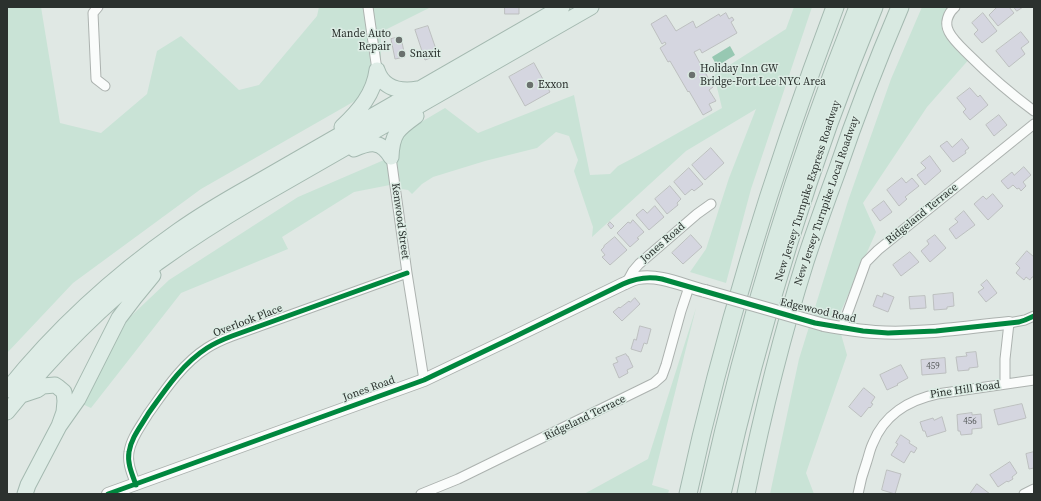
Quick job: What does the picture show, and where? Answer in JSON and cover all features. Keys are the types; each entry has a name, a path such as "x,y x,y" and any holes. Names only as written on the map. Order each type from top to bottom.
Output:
{"highway":[{"path":"14,393 106,306 144,274 185,244 419,89 562,7"},
{"path":"7,382 40,352 67,323 100,292 138,260 207,211 461,82 591,7"},
{"path":"688,494 721,357 756,236 795,116 834,7"},
{"name":"New Jersey Turnpike Express Roadway","path":"709,494 735,384 765,276 811,134 858,7"},
{"name":"New Jersey Turnpike Express Roadway","path":"722,494 752,374 792,235 828,127 850,66 874,7"},
{"name":"New Jersey Turnpike Local Roadway","path":"746,494 773,376 805,261 854,124 884,44 900,7"},
{"path":"377,70 383,81 390,86 402,90 419,89"},
{"path":"312,159 360,109 375,82 377,70"},
{"path":"391,157 391,147 398,130 461,82"},
{"path":"312,159 367,144 380,145 391,157"},
{"path":"25,494 28,485 59,426 78,399 124,312 147,282 185,244"},
{"path":"7,412 14,393 40,352"},
{"path":"14,393 36,390 54,385 58,387 64,392 65,401 64,412 59,426"}],"street":[{"path":"98,7 93,13 96,79 105,86"},
{"path":"368,7 377,70"},
{"path":"955,7 950,11 947,18 946,25 948,31 963,49 988,74 1034,111"},
{"name":"Ridgeland Terrace","path":"842,328 866,262 878,250 1034,124"},
{"name":"Kenwood Street","path":"391,157 424,380"},
{"name":"Jones Road","path":"108,494 424,380 512,338 627,282 633,271 640,264 697,214 711,204"},
{"name":"Overlook Place","path":"136,484 129,462 129,450 133,439 168,386 183,369 202,352 214,344 232,336 407,273"},
{"name":"Edgewood Road","path":"627,282 638,278 657,278 824,325 876,332 952,330 1010,323"},
{"name":"Ridgeland Terrace","path":"421,494 458,479 654,383 662,376 666,366 689,287"},
{"path":"1005,384 1005,359 1010,323 1025,320 1034,316"},
{"name":"Pine Hill Road","path":"858,494 860,481 873,442 889,418 911,402 924,396 1034,380"},
{"path":"1024,494 1034,489"}],"shaded area":[{"path":"7,7 41,7 60,123 101,133 147,94 157,51 181,36 239,90 259,85 317,16 319,7 431,7 381,32 381,86 201,189 73,283 7,353"},
{"path":"794,7 812,7 751,189 726,283 690,272 706,249 729,178 756,109 686,151 592,237 593,227 574,171 578,160 569,136 556,132 537,148 485,161 433,177 422,184 412,194 408,190 395,188 395,184 354,192 282,237 288,249 181,293 91,408 80,403 128,319 169,280 298,197 391,157 403,136 411,128 445,108 478,133 574,95 590,175 610,174 618,166 722,108 714,75 786,29"},
{"path":"922,7 955,7 947,25 971,57 927,107 863,203 876,232 837,320 847,355 806,473 814,494 770,494 799,359 848,201 891,79"},
{"path":"730,46 735,55 717,66 712,57"},
{"path":"696,308 652,485 669,490 668,494 584,494 648,459"}],"building":[{"path":"505,7 519,7 519,14 505,14"},
{"path":"995,7 1009,7 1014,13 998,26 989,15 996,8"},
{"path":"1014,7 1023,7 1017,11"},
{"name":"Holiday Inn GW Bridge-Fort Lee NYC Area","path":"726,13 729,19 732,17 734,20 731,22 737,33 702,53 700,49 694,52 713,87 709,90 716,101 709,104 712,110 703,115 670,61 668,62 660,48 666,44 665,42 662,44 651,24 666,15 676,31 693,21 696,28 719,14 720,16"},
{"path":"983,13 997,31 982,43 974,34 978,30 972,23"},
{"path":"428,26 438,55 425,60 415,30"},
{"path":"1021,32 1029,42 1021,48 1025,54 1009,67 996,51"},
{"path":"401,37 405,57 395,59 391,39"},
{"name":"Exxon","path":"534,63 550,92 525,106 509,77"},
{"path":"970,88 978,97 980,95 988,105 970,120 963,112 966,109 957,98"},
{"path":"999,115 1007,125 994,136 986,125"},
{"path":"962,139 969,148 965,151 966,153 953,162 940,146 947,141 952,147"},
{"path":"711,148 724,163 705,180 692,165"},
{"path":"930,156 941,171 925,185 917,175 926,168 921,163"},
{"path":"1024,167 1031,175 1023,182 1026,186 1021,191 1013,185 1008,189 1001,181 1012,172 1014,175"},
{"path":"689,168 703,184 694,191 692,189 685,195 674,182"},
{"path":"902,178 906,183 912,178 919,186 905,197 907,199 899,206 887,190"},
{"path":"670,186 681,199 677,203 678,205 667,214 655,199"},
{"path":"993,194 1003,206 988,220 974,204 983,196 986,199"},
{"path":"884,201 892,212 880,221 872,210"},
{"path":"655,206 664,217 649,230 636,215 643,209 647,213"},
{"path":"964,211 975,225 956,239 949,229 958,222 955,219"},
{"path":"633,220 644,232 630,247 617,233 628,222 630,223"},
{"path":"610,222 614,226 611,229 608,225"},
{"path":"691,235 702,247 683,264 672,253"},
{"path":"935,235 946,248 930,262 921,251 929,244 927,241"},
{"path":"615,237 627,250 610,265 602,257 605,255 601,250"},
{"path":"1027,251 1034,257 1034,277 1030,280 1026,277 1024,280 1016,273 1020,268 1016,264"},
{"path":"910,252 919,262 901,276 893,265"},
{"path":"987,280 997,293 986,302 978,292 984,288 981,285"},
{"path":"884,293 894,297 888,312 873,306 877,295 882,297"},
{"path":"953,293 954,306 947,307 947,309 934,310 933,295"},
{"path":"925,296 926,308 910,309 909,297"},
{"path":"635,298 640,304 622,321 613,312"},
{"path":"640,326 651,329 647,344 644,343 641,352 631,349 634,339 636,340"},
{"path":"976,352 978,367 958,371 956,357 967,356 966,353"},
{"path":"626,354 633,367 627,370 628,373 619,378 613,364 618,362 616,358"},
{"path":"945,358 946,373 922,375 921,360"},
{"path":"901,365 908,378 887,390 880,375"},
{"path":"864,388 875,397 871,403 873,404 861,417 849,407"},
{"path":"1022,404 1026,418 998,425 994,410"},
{"path":"972,413 972,415 981,414 982,428 972,429 972,434 961,435 960,431 958,431 957,415"},
{"path":"942,417 946,431 927,437 920,422"},
{"path":"901,435 917,448 914,453 911,451 904,463 891,455 898,444 896,443"},
{"path":"1034,452 1034,468 1029,469 1026,454"},
{"path":"1010,462 1017,473 1012,477 1013,479 998,487 990,475"},
{"path":"887,470 901,474 895,494 882,490"},
{"path":"977,484 990,494 970,494"}],"cycle path":[{"path":"136,485 129,460 130,447 134,437 148,414 168,387 198,354 210,346 229,337 407,273"},
{"path":"108,494 424,380 623,284 637,279 662,279 815,323 863,331 888,333 936,331 1019,322 1034,316"}],"place":[{"name":"Mande Auto Repair","path":"399,40"},
{"name":"Snaxit","path":"402,54"},
{"name":"Holiday Inn GW Bridge-Fort Lee NYC Area","path":"692,75"},
{"name":"Exxon","path":"530,85"}]}
